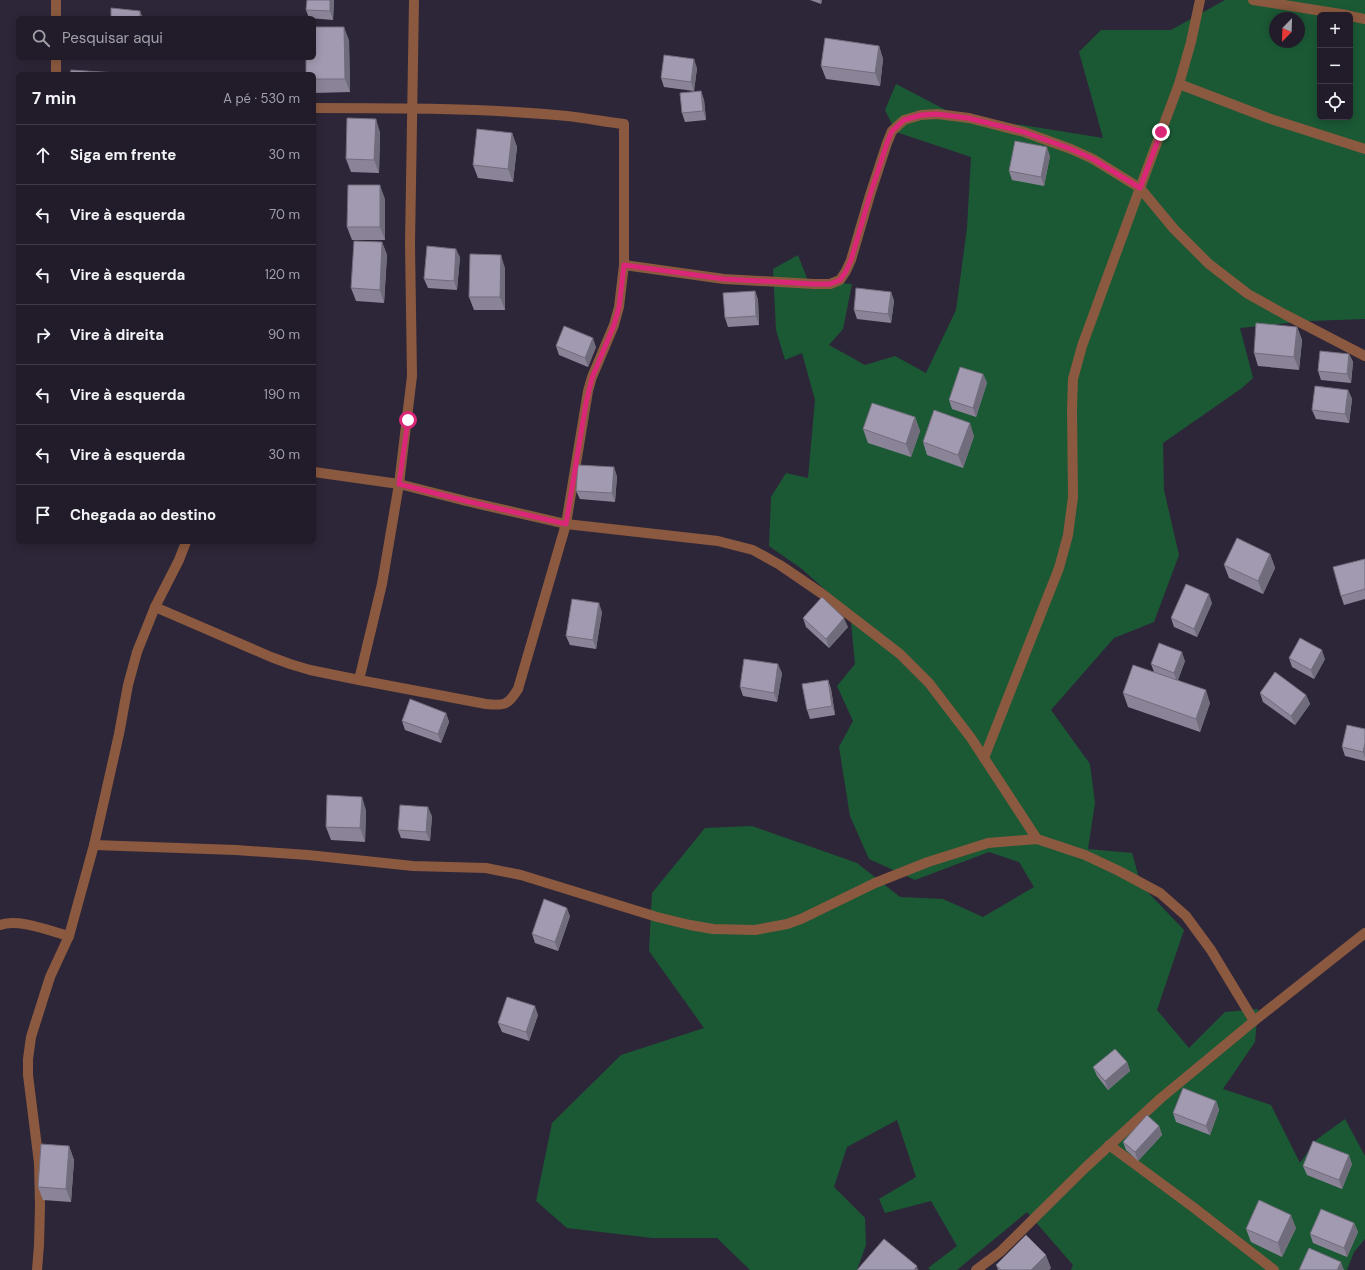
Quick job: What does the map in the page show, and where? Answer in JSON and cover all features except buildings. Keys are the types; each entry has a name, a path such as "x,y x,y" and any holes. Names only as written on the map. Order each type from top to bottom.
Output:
{"street":[{"path":"56,0 56,16"},
{"path":"359,680 382,584 399,484 412,376 410,244 414,0"},
{"path":"984,758 1059,568 1068,535 1073,497 1073,379 1082,346 1179,84 1191,42 1200,0"},
{"path":"1253,0 1328,12"},
{"path":"1353,17 1365,19"},
{"path":"56,60 56,72"},
{"path":"1179,84 1268,118 1365,149"},
{"path":"155,607 271,657 310,670 486,704 500,705 511,700 518,689 566,524 587,397 592,378 614,325 619,307 624,265 624,124 567,116 412,108 316,108"},
{"path":"624,265 724,279 814,284 830,284 840,280 851,260 892,131 904,120 921,115 936,114 968,118 1024,132 1071,149 1093,159 1140,188 1174,229 1209,264 1248,294 1365,356"},
{"path":"316,472 399,484 566,524 718,541 753,550 780,565 822,593 900,654 929,683 971,738 1037,839"},
{"path":"37,1270 40,1214 39,1163 32,1110 28,1059 31,1037 50,977 68,936 94,844 119,734 128,685 137,652 155,607 179,560 185,544"},
{"path":"94,844 308,855 413,866 486,868 521,876 657,917 690,925 713,929 755,930 787,924 801,919 875,883 928,862 988,844 1037,839 1084,854 1160,893 1186,916 1211,950 1254,1021"},
{"path":"0,925 23,924 68,936"},
{"path":"976,1270 1000,1252 1109,1145 1161,1098 1254,1021 1365,933"},
{"path":"1109,1145 1193,1207 1274,1270"}],"green space":[{"path":"1225,0 1365,0 1365,319 1310,321 1240,328 1253,378 1242,388 1163,443 1164,490 1179,555 1154,622 1114,638 1051,710 1090,764 1095,803 1088,849 1132,853 1141,885 1184,930 1157,1010 1189,1048 1225,1012 1258,1009 1255,1042 1223,1089 1271,1105 1300,1163 1316,1140 1345,1119 1365,1156 1365,1239 1354,1252 1347,1270 1071,1270 1073,1265 1027,1212 957,1270 931,1270 928,1268 957,1246 931,1201 885,1213 879,1199 916,1177 897,1120 847,1147 834,1187 865,1218 866,1245 857,1270 750,1270 717,1238 652,1238 567,1228 536,1201 552,1123 621,1055 704,1028 649,951 652,893 705,828 752,826 857,863 900,897 943,899 983,917 1034,887 1019,862 989,852 915,880 869,859 850,816 839,747 853,721 837,686 855,664 850,612 802,569 769,546 771,497 786,473 808,478 815,400 802,353 785,360 776,330 773,269 798,255 808,281 852,284 843,329 829,345 865,365 895,356 926,373 956,310 967,228 971,157 896,132 885,110 896,84 965,120 1022,125 1103,138 1079,52 1101,30 1171,30"}],"route":[{"path":"408,420 399,484 566,524 588,391 614,325 619,307 624,265 724,279 814,284 830,284 840,280 851,260 870,195 892,131 904,120 921,115 936,114 968,118 1024,132 1071,149 1093,159 1140,188 1161,132"}]}
